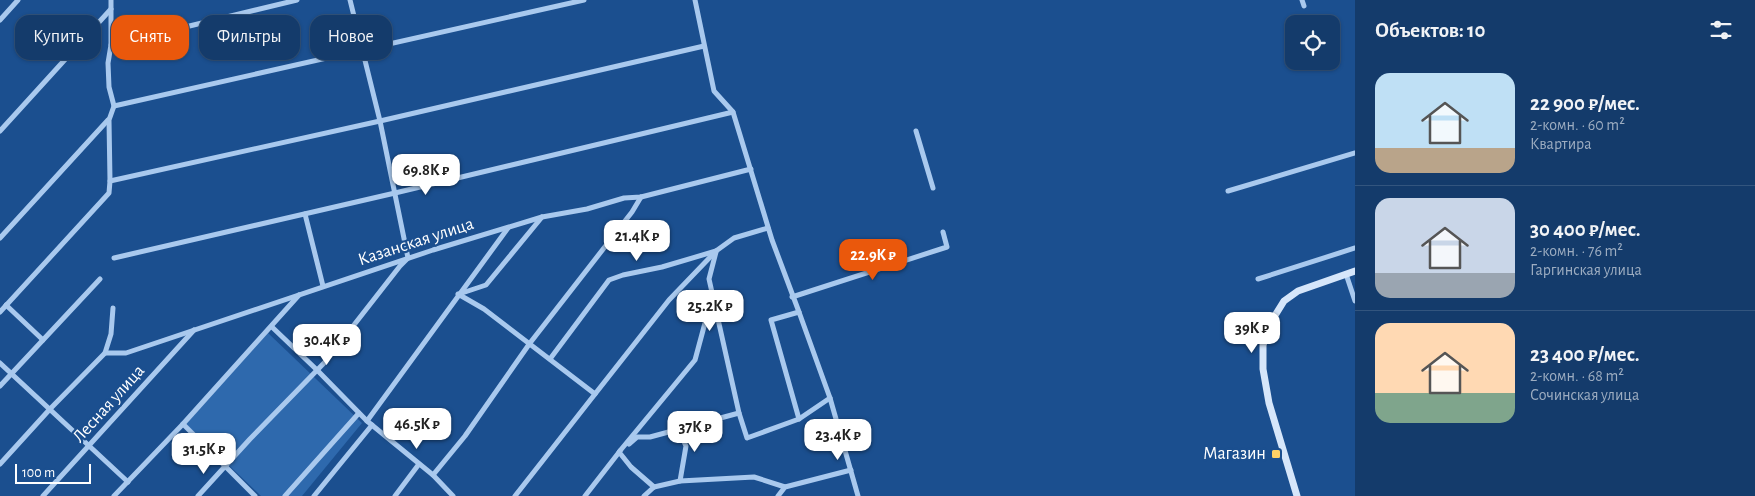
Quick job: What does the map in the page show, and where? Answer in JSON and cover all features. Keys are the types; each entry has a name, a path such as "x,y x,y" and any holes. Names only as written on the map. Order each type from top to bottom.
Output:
{"main road":[{"path":"1297,496 1269,403 1263,369 1263,345 1271,322 1284,301 1298,291 1355,271"}],"street":[{"path":"0,20 18,0"},
{"path":"111,0 111,15"},
{"path":"189,26 297,0"},
{"path":"350,0 354,15"},
{"path":"392,44 584,0"},
{"path":"695,0 714,91 733,112 768,228 830,398 858,496"},
{"path":"1302,0 1304,6"},
{"path":"0,131 111,9"},
{"path":"110,181 704,46"},
{"path":"0,312 109,193 109,120 114,106 109,87 108,63 111,50"},
{"path":"114,106 321,60"},
{"path":"198,496 250,438 325,362 408,258 380,121 364,60"},
{"path":"114,258 733,112"},
{"path":"0,238 109,120"},
{"path":"916,130 934,188"},
{"path":"1228,191 1355,153"},
{"name":"Казанская улица","path":"105,353 126,353 408,258 542,217 587,209 624,198 641,197 751,169"},
{"path":"433,475 465,436 530,342 632,212 641,197"},
{"path":"306,214 323,286"},
{"path":"458,294 486,285 542,217"},
{"path":"366,421 508,228"},
{"path":"515,496 669,300 716,251 734,238 768,228"},
{"path":"792,297 947,247 943,232"},
{"path":"1258,279 1355,248"},
{"path":"716,251 709,279 738,413 747,438 800,419 830,398"},
{"path":"550,359 609,280 716,251"},
{"path":"1346,274 1355,301"},
{"path":"0,386 100,279"},
{"path":"114,496 272,327 299,294"},
{"path":"458,294 484,309 530,342 595,394"},
{"path":"585,496 695,360 712,296"},
{"path":"6,305 43,340"},
{"path":"0,464 105,353 111,334 113,308"},
{"path":"799,312 771,320 800,419"},
{"path":"272,327 366,421 433,475 453,496"},
{"name":"Лесная улица","path":"43,496 90,447 194,330"},
{"path":"0,363 128,482"},
{"path":"285,496 359,413"},
{"path":"619,452 637,438 650,437 738,413"},
{"path":"183,424 256,496"},
{"path":"314,496 372,425"},
{"path":"678,428 686,446 680,481"},
{"path":"619,452 631,467 654,487"},
{"path":"395,496 419,464"},
{"path":"644,496 654,487 680,481 754,477 785,487 851,470"},
{"path":"778,496 785,487"}],"shaded area":[{"path":"268,333 362,423 302,496 261,496 186,424"}],"place":[{"name":"Магазин","path":"1276,454"}]}
